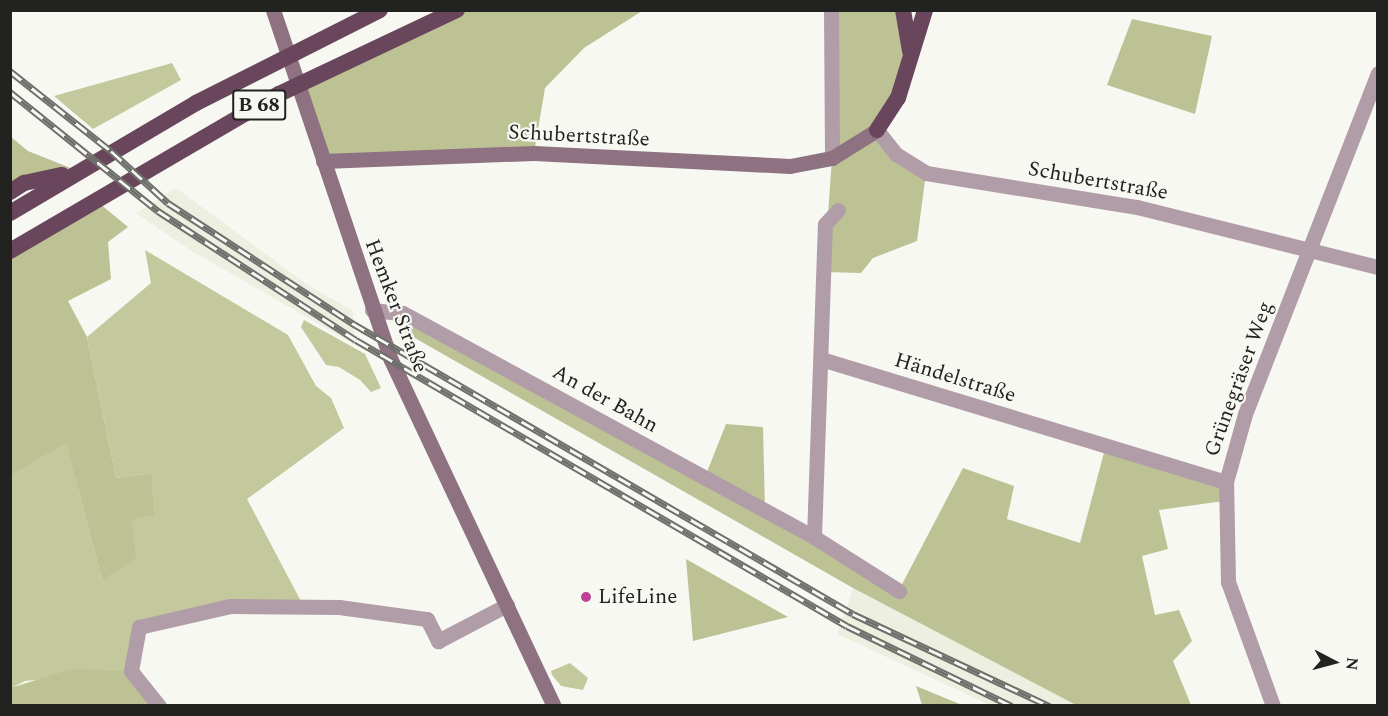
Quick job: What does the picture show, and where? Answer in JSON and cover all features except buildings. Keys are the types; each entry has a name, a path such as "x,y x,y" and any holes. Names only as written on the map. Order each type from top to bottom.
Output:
{"highway":[{"name":"B 68","path":"10,213 78,171 267,65 380,10"},
{"path":"903,10 911,55"},
{"path":"877,130 898,98 925,10"},
{"name":"B 68","path":"10,251 83,206 279,94 449,14"},
{"path":"17,188 78,171"}],"main road":[{"name":"Hemker Straße","path":"273,10 372,310 391,360 554,705"},
{"name":"Schubertstraße","path":"322,161 534,153 765,167 810,165 832,158 877,130"}],"street":[{"path":"831,10 832,158"},
{"name":"Grünegräser Weg","path":"1274,705 1228,582 1226,482 1245,414 1377,74"},
{"name":"Schubertstraße","path":"877,130 896,154 926,172 1137,207 1377,267"},
{"path":"814,537 825,224 838,210"},
{"name":"An der Bahn","path":"372,310 403,313 814,537 898,591"},
{"name":"Händelstraße","path":"820,359 1226,482"},
{"path":"159,705 130,671 139,627 230,606 339,607 427,619 438,641 507,605"}],"shaded area":[{"path":"176,188 308,285 353,311 355,345 190,250 136,213"},
{"path":"853,588 1076,705 990,705 837,634"}],"green space":[{"path":"457,11 642,11 584,48 545,88 534,153 323,161 297,85"},
{"path":"831,11 903,11 911,55 877,130 926,173 917,241 873,258 861,273 824,272 832,158"},
{"path":"1132,19 1212,36 1195,114 1107,85"},
{"path":"172,63 181,80 93,129 54,96"},
{"path":"11,137 28,151 78,171 11,192"},
{"path":"94,199 128,227 108,242 111,279 68,301 87,337 116,478 151,473 154,515 131,520 136,558 102,580 66,443 11,475 11,251"},
{"path":"145,250 288,335 316,386 331,398 344,428 247,499 304,607 230,606 139,627 131,671 25,681 11,688 10,475 66,442 102,580 151,473 116,478 87,337 151,283"},
{"path":"393,310 705,477 726,424 763,427 765,510 899,590 963,468 1014,486 1007,519 1080,543 1106,445 1226,482 1224,501 1159,510 1168,549 1142,556 1155,615 1179,610 1192,641 1173,661 1191,705 1076,705 853,588 406,333"},
{"path":"304,320 365,354 381,388 371,392 360,380 339,367 326,365 301,327"},
{"path":"686,559 788,617 693,641"},
{"path":"570,663 588,678 583,690 561,686 552,675 551,671"},
{"path":"72,669 131,671 159,705 11,705 10,688"},
{"path":"916,686 962,705 922,705"}],"railway":[{"path":"10,71 111,151 168,203 352,323 853,614 1049,706"},
{"path":"10,92 158,211 356,340 847,626 1012,706"}],"place":[{"name":"LifeLine","path":"586,597"}]}
